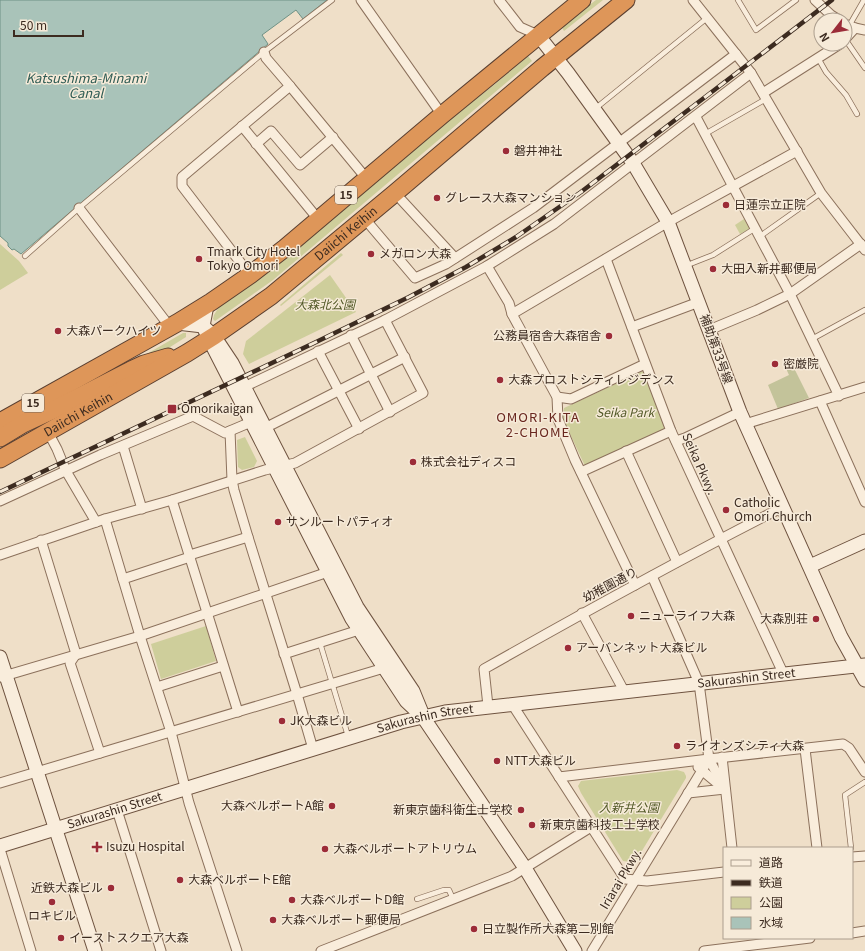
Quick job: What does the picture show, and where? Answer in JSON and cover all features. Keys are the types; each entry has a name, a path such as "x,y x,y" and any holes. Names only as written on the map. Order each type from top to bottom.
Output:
{"highway":[{"name":"15","path":"0,422 174,325 250,275 318,220 442,114 582,0"},
{"name":"Daiichi Keihin","path":"0,458 187,352 208,334 271,296 555,57 626,0"},
{"path":"0,438 23,424 144,364 187,352"},
{"path":"0,442 26,429 53,410"}],"street":[{"path":"361,0 432,102 442,114"},
{"path":"499,0 520,27 538,35"},
{"path":"693,0 750,73 795,145 821,193 863,247 790,294 757,310 709,330"},
{"path":"815,0 828,12"},
{"path":"853,27 865,30"},
{"name":"補助第33号線","path":"538,35 633,162 668,222 686,266 742,418 841,637 860,665 865,680"},
{"path":"264,52 266,58 366,178"},
{"path":"765,96 827,52"},
{"path":"364,218 415,278 455,258 533,208 736,54"},
{"path":"244,387 385,320 486,266 554,224 633,162 696,117 750,73"},
{"path":"250,275 182,186 182,177 290,86"},
{"path":"696,117 756,233 790,294 839,396"},
{"path":"242,126 318,220"},
{"path":"256,144 271,131 300,165 333,137"},
{"path":"512,314 732,186 795,145"},
{"path":"395,193 455,258"},
{"path":"79,208 174,325 208,334 232,363 266,428 279,466 328,572 359,630 406,701 423,717 525,868 575,951"},
{"name":"Seika Pkwy.","path":"606,259 671,431 783,673"},
{"path":"486,266 509,303 512,314 557,397 558,419 581,472 635,585"},
{"path":"632,327 699,302"},
{"path":"207,304 208,334 251,422 279,466 357,607 413,691 423,717"},
{"path":"0,555 105,519 172,500 279,466 295,463 423,393 385,320"},
{"path":"351,335 390,412"},
{"path":"318,351 359,429"},
{"path":"266,428 404,357"},
{"path":"557,397 572,398 645,364"},
{"path":"676,441 742,418 820,401 865,388"},
{"path":"820,401 865,502"},
{"path":"0,501 193,416 225,433 251,422"},
{"path":"230,431 232,480 265,594 313,749"},
{"path":"581,472 671,431"},
{"path":"48,432 66,471 96,522"},
{"path":"123,446 142,508"},
{"path":"626,451 676,562"},
{"path":"172,500 238,712"},
{"name":"幼稚園通り","path":"488,706 484,669 582,613 676,562 783,507"},
{"path":"105,519 171,732 189,804 237,951"},
{"path":"123,579 190,558 193,554 248,537"},
{"path":"41,540 76,654"},
{"path":"810,566 865,541"},
{"path":"3,677 140,636 328,572"},
{"path":"652,576 699,683 709,759 725,789"},
{"path":"582,613 624,691"},
{"path":"284,654 359,630"},
{"path":"76,654 70,662 100,754"},
{"path":"0,657 3,677 37,772 95,951"},
{"name":"Sakurashin Street","path":"0,847 348,738 401,722 445,712 860,665"},
{"path":"157,687 224,666"},
{"path":"0,784 384,668"},
{"path":"512,704 625,879 647,881 723,872"},
{"path":"559,777 844,744 849,748 865,772"},
{"path":"805,749 816,847"},
{"path":"722,757 732,847"},
{"name":"Iriarai Pkwy.","path":"592,951 709,759"},
{"path":"690,761 725,789"},
{"path":"688,793 725,789"},
{"path":"116,810 161,951"},
{"path":"325,950 512,876 591,827"},
{"path":"0,847 31,951"},
{"path":"853,857 865,856"},
{"path":"853,933 865,931"},
{"path":"704,951 742,945 800,939"}],"lane":[{"path":"24,256 264,52 332,0"},
{"path":"738,0 756,30 796,0"},
{"path":"853,20 864,0"},
{"path":"594,109 707,18"},
{"path":"853,51 865,68"},
{"path":"818,58 826,72 846,95 856,114"},
{"path":"705,134 765,96"},
{"path":"686,266 713,255 756,233 821,193"},
{"path":"812,339 865,310"},
{"path":"320,643 348,738"},
{"path":"851,847 845,795 865,782"},
{"path":"417,899 444,890 449,890 453,899"}],"green space":[{"path":"596,0 603,0 564,31 561,26"},
{"path":"528,56 532,61 273,280 215,321 213,319 220,305 289,256"},
{"path":"744,219 750,229 740,234 735,225"},
{"path":"0,244 19,261 28,273 0,290"},
{"path":"341,253 343,255 281,306 280,305"},
{"name":"大森北公園","path":"330,275 356,312 249,364 243,354 246,341"},
{"path":"183,333 186,333 186,337 167,349 146,357 145,355"},
{"path":"790,360 809,398 778,409 768,385 789,375 783,362"},
{"name":"Seika Park","path":"643,371 666,429 585,466 563,419 564,408"},
{"path":"245,437 257,461 254,467 242,470 238,467 237,440"},
{"path":"206,626 216,661 161,679 151,644"},
{"name":"入新井公園","path":"677,770 684,772 686,778 637,859 631,862 623,861 578,786 581,781"}],"water":[{"name":"Katsushima-Minami Canal","path":"0,0 327,0 303,19 296,10 262,35 268,44 21,254 14,249 12,250 8,246 8,243 0,236"}],"railway":[{"path":"0,492 314,343 409,297 466,267 516,237 581,192 832,0"}],"place":[{"name":"磐井神社","path":"506,151"},
{"name":"グレース大森マンション","path":"437,198"},
{"name":"日蓮宗立正院","path":"726,205"},
{"name":"メガロン大森","path":"371,254"},
{"name":"Tmark City Hotel Tokyo Omori","path":"199,259"},
{"name":"大田入新井郵便局","path":"713,269"},
{"name":"大森パークハイツ","path":"58,331"},
{"name":"公務員宿舎大森宿舎","path":"609,336"},
{"name":"密厳院","path":"775,364"},
{"name":"大森プロストシティレジデンス","path":"500,380"},
{"name":"Ōmorikaigan","path":"172,409"},
{"name":"株式会社ディスコ","path":"413,462"},
{"name":"Catholic Omori Church","path":"726,510"},
{"name":"サンルートパティオ","path":"278,522"},
{"name":"ニューライフ大森","path":"631,616"},
{"name":"大森別荘","path":"816,619"},
{"name":"アーバンネット大森ビル","path":"568,648"},
{"name":"JK大森ビル","path":"282,721"},
{"name":"ライオンズシティ大森","path":"677,746"},
{"name":"NTT大森ビル","path":"497,761"},
{"name":"大森ベルポートA館","path":"332,806"},
{"name":"新東京歯科衛生士学校","path":"521,810"},
{"name":"新東京歯科技工士学校","path":"532,825"},
{"name":"Isuzu Hospital","path":"97,847"},
{"name":"大森ベルポートアトリウム","path":"325,849"},
{"name":"大森ベルポートE館","path":"180,880"},
{"name":"近鉄大森ビル","path":"111,888"},
{"name":"大森ベルポートD館","path":"292,900"},
{"name":"ロキビル","path":"52,902"},
{"name":"大森ベルポート郵便局","path":"273,920"},
{"name":"日立製作所大森第二別館","path":"474,929"},
{"name":"イーストスクエア大森","path":"61,938"}],"district":[{"name":"OMORI-KITA 2-CHOME","path":"538,424"}]}
